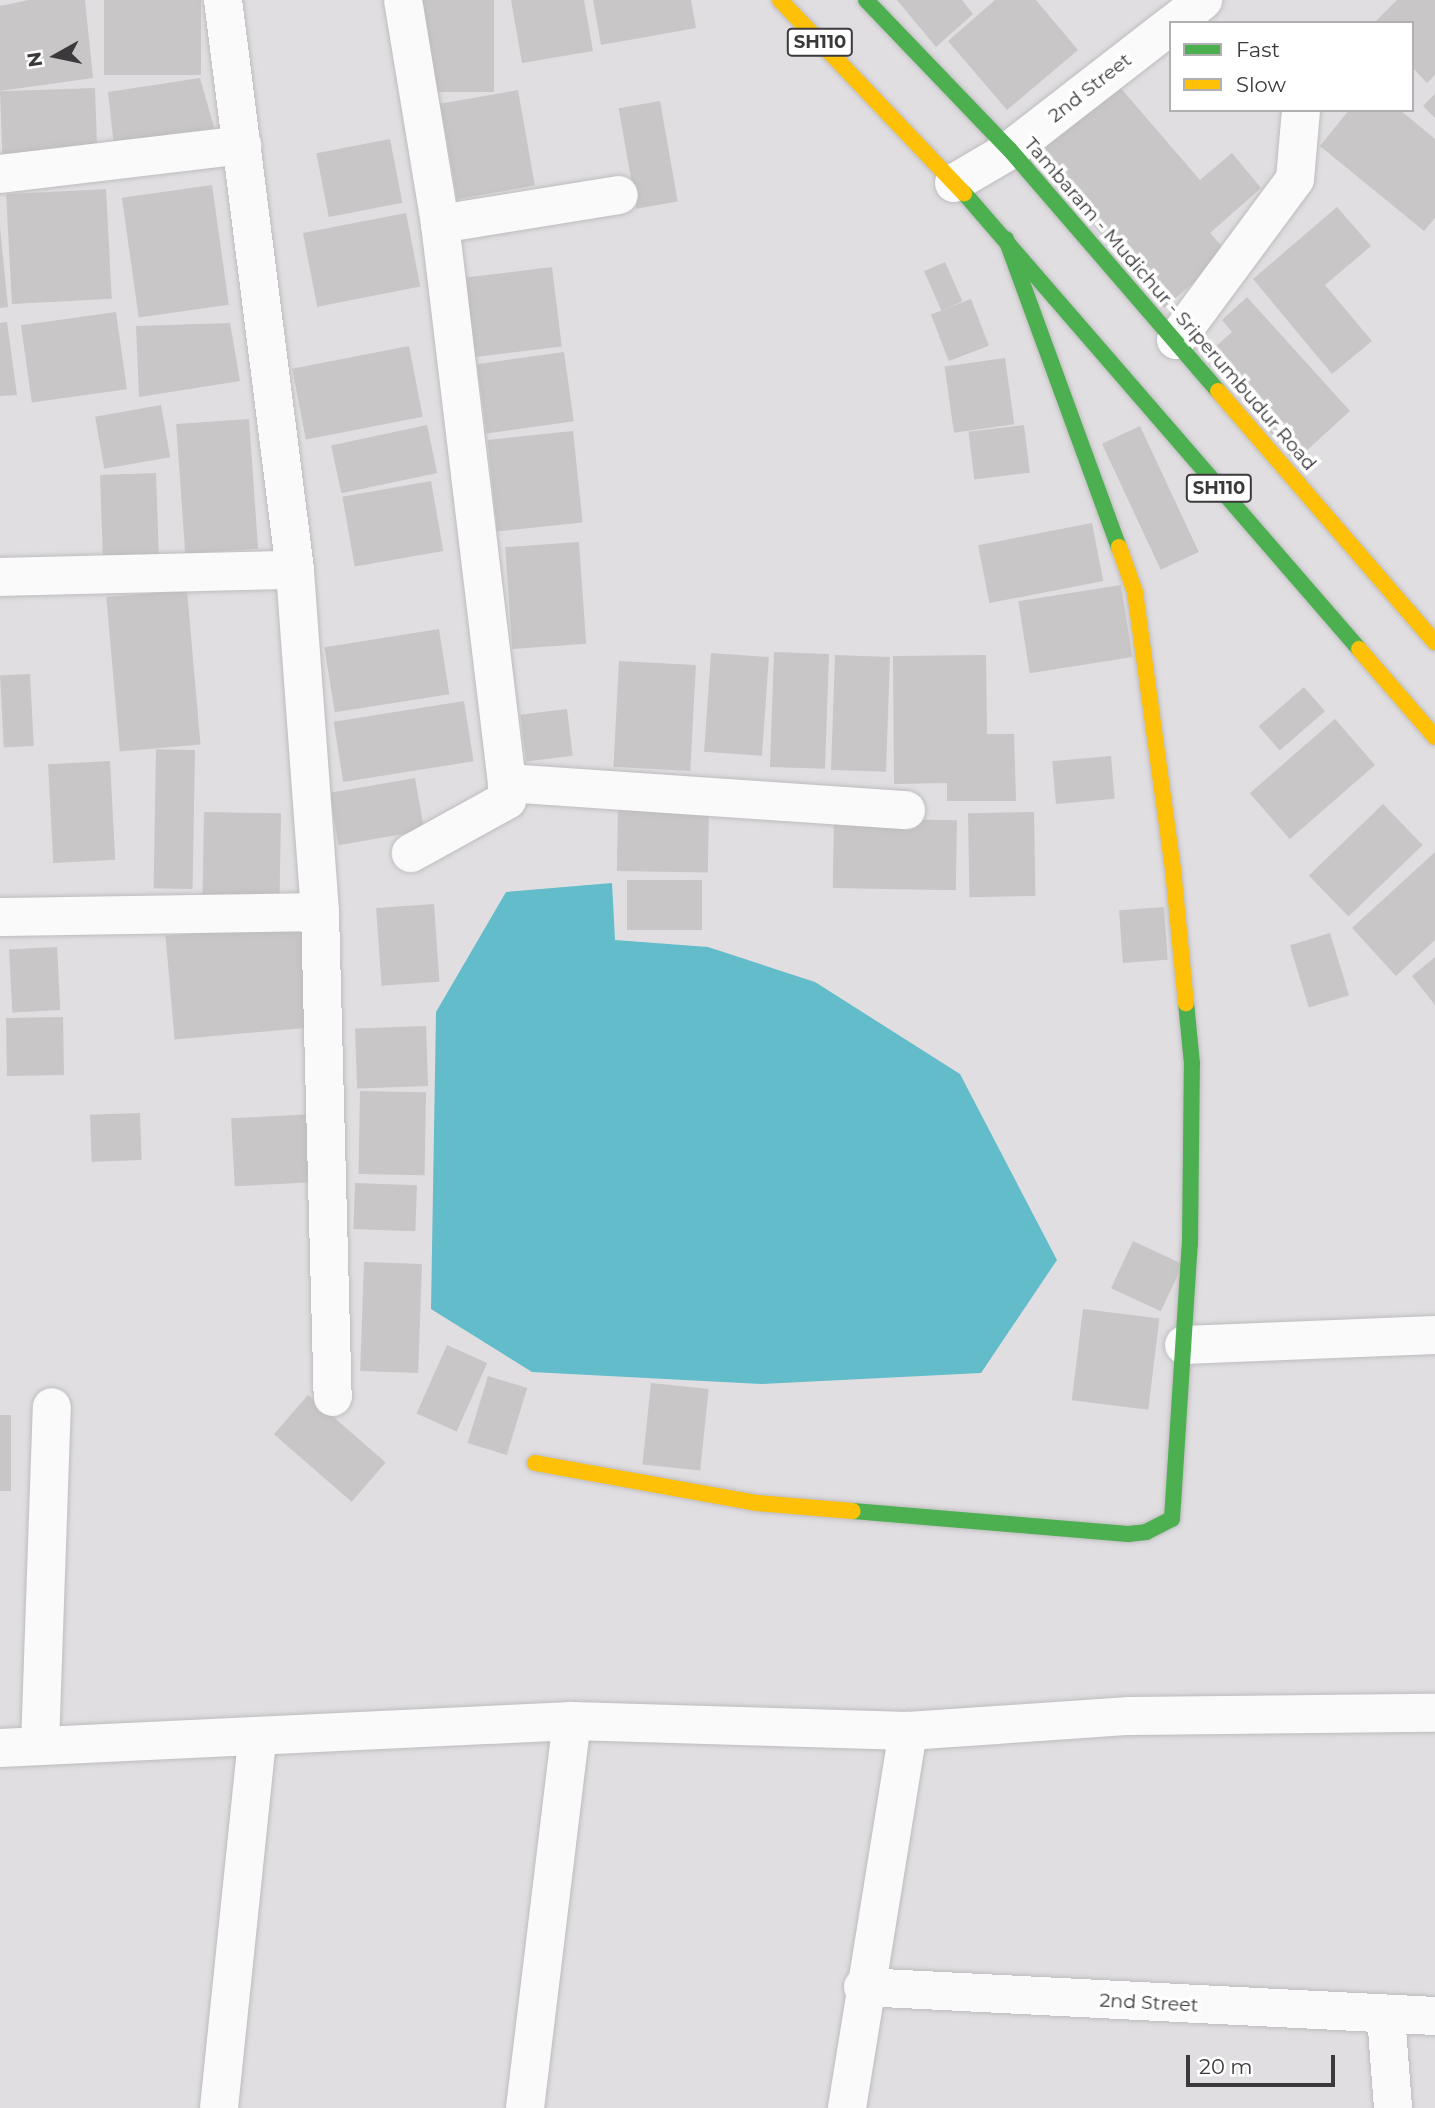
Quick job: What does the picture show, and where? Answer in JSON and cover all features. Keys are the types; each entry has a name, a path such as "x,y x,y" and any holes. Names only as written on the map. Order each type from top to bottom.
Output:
{"street":[{"path":"223,0 295,570 320,912 334,1397"},
{"path":"403,0 440,225 507,783 507,800 411,853"},
{"name":"SH110","path":"780,0 1006,237 1435,737"},
{"name":"Tambaram - Mudichur - Sriperumbudur Road","path":"866,0 1010,150 1435,642"},
{"name":"2nd Street","path":"1176,21 1203,0"},
{"name":"2nd Street","path":"954,183 1010,150 1169,26"},
{"path":"1176,340 1295,178 1301,112"},
{"path":"0,174 242,145"},
{"path":"440,225 619,195"},
{"path":"535,1463 757,1503 1146,1532 1172,1519 1184,1345 1192,1064 1173,869 1135,592 1006,237"},
{"path":"0,576 295,570"},
{"path":"507,783 906,810"},
{"path":"0,917 320,912"},
{"path":"1184,1345 1435,1335"},
{"path":"40,1745 52,1407"},
{"path":"0,1748 257,1738 572,1721 908,1731 1129,1716 1435,1713"},
{"path":"525,2108 572,1721"},
{"path":"847,2108 863,1987 908,1731"},
{"path":"219,2108 257,1738"},
{"name":"2nd Street","path":"863,1987 1386,2016 1435,2016"},
{"path":"1386,2016 1393,2108"}],"water":[{"path":"612,883 615,940 708,947 815,982 960,1074 1057,1260 981,1373 761,1384 532,1372 431,1309 436,1012 506,892"}],"building":[{"path":"29,0 85,0 93,78 0,91 0,6"},
{"path":"104,0 201,0 201,75 104,75"},
{"path":"422,0 494,0 494,92 422,92"},
{"path":"511,0 584,0 593,51 522,63"},
{"path":"593,0 691,0 696,28 601,45"},
{"path":"897,0 962,0 973,14 936,47"},
{"path":"995,0 1036,0 1078,50 1007,110 948,41"},
{"path":"1397,0 1435,0 1435,75 1427,83 1414,69 1414,21 1376,21"},
{"path":"200,78 216,134 114,146 108,92"},
{"path":"1118,85 1200,180 1232,153 1261,188 1210,233 1228,253 1164,308 1035,157"},
{"path":"95,88 97,150 2,153 0,91"},
{"path":"518,90 535,186 457,199 440,104"},
{"path":"1435,94 1435,118 1423,106"},
{"path":"660,101 678,201 636,209 619,108"},
{"path":"1347,112 1402,112 1435,139 1435,218 1424,231 1320,146"},
{"path":"390,139 402,203 329,217 316,153"},
{"path":"212,185 229,305 139,317 122,198"},
{"path":"106,189 112,299 12,304 6,194"},
{"path":"1337,207 1371,246 1325,285 1372,341 1332,374 1253,279"},
{"path":"406,213 420,287 317,307 303,233"},
{"path":"0,227 8,307 0,308"},
{"path":"945,262 962,301 941,311 924,271"},
{"path":"552,267 562,346 475,357 466,278"},
{"path":"1247,297 1350,411 1294,462 1207,354 1232,332 1222,320"},
{"path":"971,299 989,346 949,361 931,314"},
{"path":"116,312 127,389 32,403 21,325"},
{"path":"7,322 17,395 0,396 0,323"},
{"path":"230,323 240,381 139,397 136,326"},
{"path":"409,346 423,417 306,439 292,369"},
{"path":"564,352 574,421 487,434 477,364"},
{"path":"1005,358 1014,424 954,433 945,366"},
{"path":"161,405 170,457 104,469 95,417"},
{"path":"249,419 258,549 185,554 176,424"},
{"path":"427,425 437,473 341,493 331,445"},
{"path":"1024,425 1030,473 974,479 968,432"},
{"path":"1140,426 1199,552 1161,570 1102,444"},
{"path":"573,431 583,522 497,531 487,440"},
{"path":"156,473 159,557 103,559 100,475"},
{"path":"431,481 443,551 355,567 342,497"},
{"path":"1092,523 1103,581 989,603 978,545"},
{"path":"579,542 586,644 512,649 505,547"},
{"path":"1121,585 1132,657 1030,673 1018,601"},
{"path":"187,590 201,744 120,751 106,597"},
{"path":"439,629 449,694 335,712 324,647"},
{"path":"774,652 829,654 825,769 770,767"},
{"path":"711,653 769,657 762,756 704,752"},
{"path":"835,655 890,657 886,772 831,770"},
{"path":"986,655 987,734 1014,734 1016,801 947,801 947,783 894,784 893,656"},
{"path":"619,661 696,665 690,771 613,767"},
{"path":"30,674 34,746 4,747 0,676"},
{"path":"1304,687 1325,711 1280,751 1259,726"},
{"path":"464,701 474,761 343,782 334,722"},
{"path":"567,709 573,756 526,761 520,715"},
{"path":"1335,719 1375,765 1290,839 1250,793"},
{"path":"156,749 195,750 193,889 154,888"},
{"path":"1111,756 1115,799 1056,804 1052,761"},
{"path":"110,761 115,860 53,863 48,764"},
{"path":"415,778 424,830 339,845 329,793"},
{"path":"618,804 709,806 708,873 617,871"},
{"path":"1383,804 1423,845 1349,917 1309,876"},
{"path":"204,812 281,813 280,897 203,896"},
{"path":"1034,812 1035,896 969,897 968,813"},
{"path":"834,818 957,820 956,890 833,888"},
{"path":"1435,852 1435,940 1396,976 1352,928"},
{"path":"627,880 702,880 702,930 627,930"},
{"path":"434,904 439,982 382,986 376,908"},
{"path":"1164,907 1168,960 1123,963 1119,910"},
{"path":"301,924 310,1028 175,1039 166,936"},
{"path":"1330,933 1349,995 1309,1007 1290,945"},
{"path":"57,947 60,1010 12,1012 9,950"},
{"path":"1435,957 1435,1005 1412,976"},
{"path":"63,1017 64,1075 7,1076 6,1018"},
{"path":"426,1026 428,1086 357,1088 355,1028"},
{"path":"360,1091 426,1092 425,1175 359,1174"},
{"path":"140,1113 142,1160 92,1162 90,1115"},
{"path":"314,1114 318,1182 235,1186 231,1118"},
{"path":"355,1183 417,1185 415,1231 353,1229"},
{"path":"1133,1241 1183,1264 1161,1311 1111,1288"},
{"path":"364,1262 422,1264 418,1373 360,1371"},
{"path":"1083,1309 1159,1318 1148,1410 1072,1400"},
{"path":"447,1345 487,1363 457,1431 416,1414"},
{"path":"488,1376 527,1388 507,1455 468,1443"},
{"path":"651,1383 709,1389 700,1471 642,1465"},
{"path":"308,1395 386,1463 352,1502 274,1434"},
{"path":"0,1415 11,1415 11,1491 0,1491"}],"traffic: fast":[{"path":"866,0 1010,150 1218,391"},
{"path":"964,193 1359,649"},
{"path":"1006,239 1119,547"},
{"path":"853,1511 1128,1534 1146,1532 1172,1519 1190,1244 1192,1064 1186,1003"}],"traffic: slow":[{"path":"780,0 964,193"},
{"path":"1218,391 1435,642"},
{"path":"1119,547 1135,592 1173,869 1186,1003"},
{"path":"1359,649 1435,737"},
{"path":"535,1463 757,1503 853,1511"}]}
